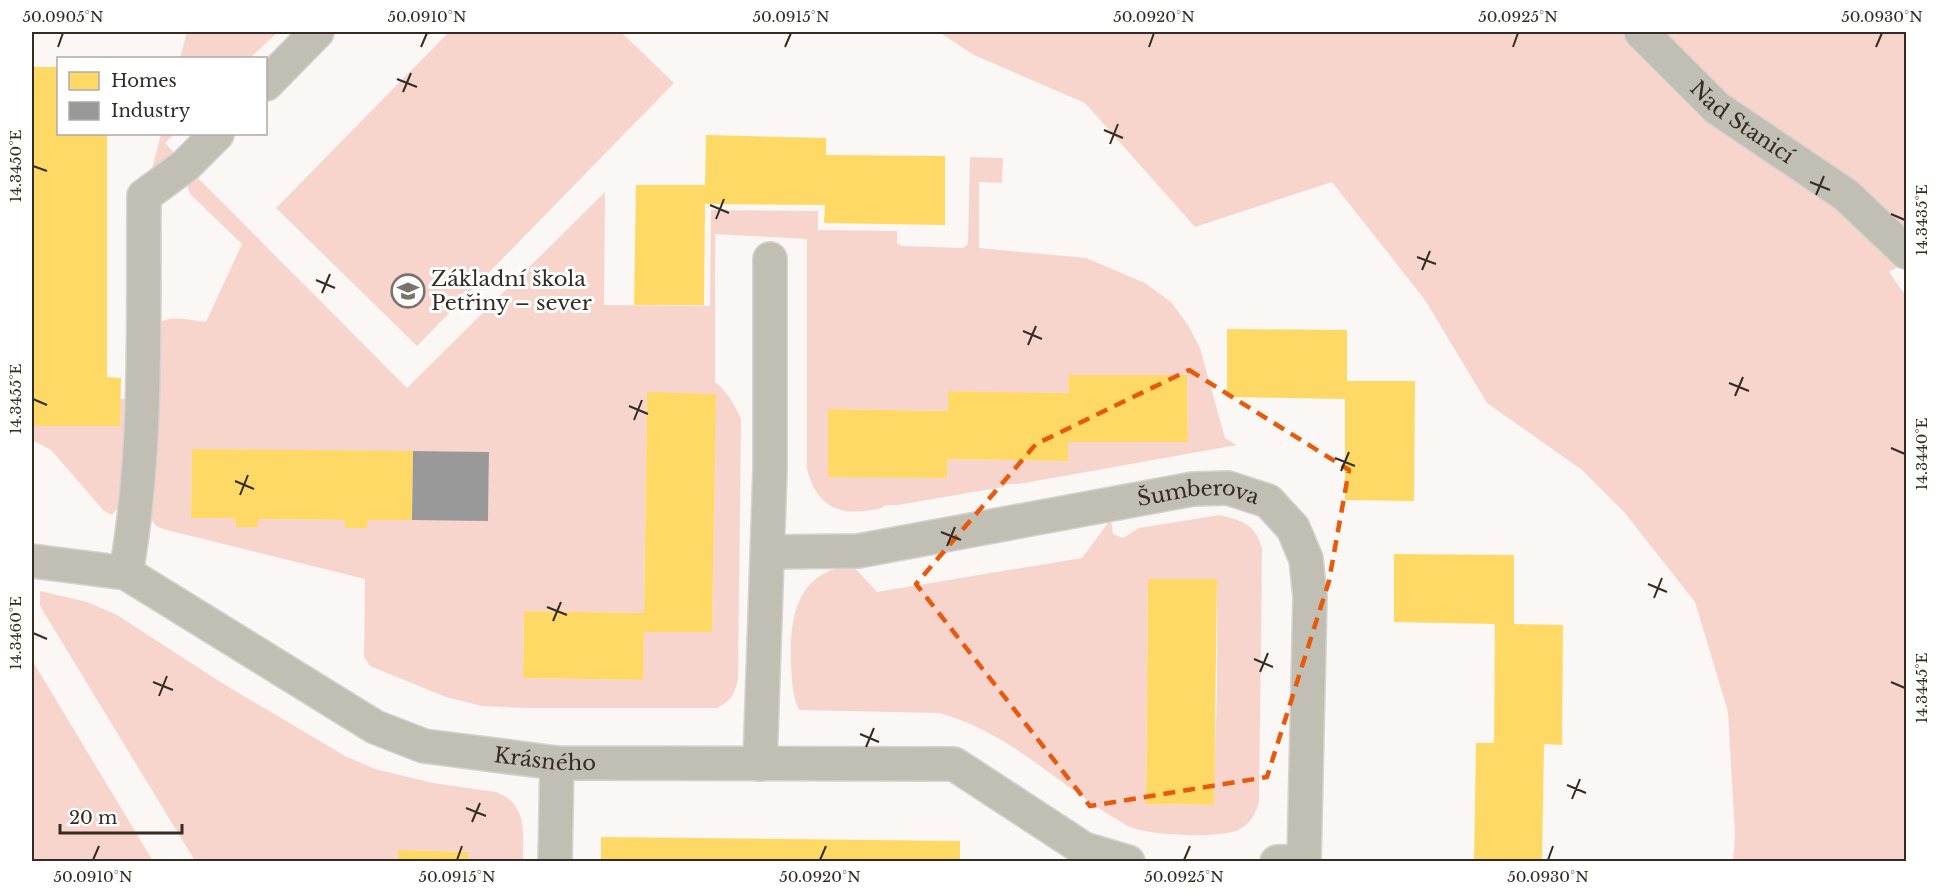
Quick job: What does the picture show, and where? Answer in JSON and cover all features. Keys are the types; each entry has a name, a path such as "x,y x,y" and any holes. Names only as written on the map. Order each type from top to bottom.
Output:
{"street":[{"path":"267,83 317,32"},
{"name":"Nad Stanicí","path":"1641,32 1717,108 1846,195 1906,252"},
{"path":"126,573 134,528 141,452 144,196 186,165 216,135"},
{"path":"760,764 769,552 770,259"},
{"name":"Šumberova","path":"769,552 858,551 1193,489 1228,488 1268,501 1293,528 1306,559 1311,597 1304,861 1277,861"},
{"name":"Krásného","path":"32,561 126,573 375,727 424,746 557,763 954,764 1078,855"},
{"path":"555,861 557,763"},
{"path":"1078,855 1128,861"}],"highlighted area":[{"path":"1189,370 1349,470 1329,581 1267,777 1090,806 916,584 1036,444"}],"shaded area":[{"path":"187,32 278,32 251,57 180,57"},
{"path":"449,32 621,32 674,83 417,346 276,208"},
{"path":"939,32 1906,32 1906,262 1889,272 1906,296 1906,861 1733,861 1735,835 1728,712 1695,602 1624,512 1582,470 1487,403 1425,300 1332,182 1195,227 1085,103 974,55"},
{"path":"161,135 173,135 165,143 179,158 149,181"},
{"path":"970,157 1003,158 1002,183 979,182 979,248 1086,258 1145,283 1171,302 1188,325 1200,348 1225,438 1237,445 898,505 886,505 873,510 852,512 834,507 820,497 810,480 807,469 807,239 715,234 715,382 724,390 741,419 738,679 732,696 717,708 525,708 482,706 446,697 370,666 364,657 365,579 163,529 156,526 151,519 152,330 157,324 169,319 206,322 242,244 190,194 188,183 192,172 407,388 605,192 604,305 710,306 711,210 818,211 818,230 897,231 897,243 901,246 963,248 968,242","holes":["1068,375 1187,375 1188,442 1068,442 1068,461 947,459 947,478 828,476 828,409 948,411 948,391 1069,393","647,393 715,394 712,632 644,632 642,680 523,678 524,611 644,613","192,449 489,452 488,520 368,520 367,528 345,528 345,520 258,519 258,527 236,527 235,518 191,518"]},
{"path":"120,399 126,399 123,501 112,515 104,511 51,450 32,440 32,426 120,426"},
{"path":"1220,515 1247,525 1256,534 1262,548 1259,802 1252,818 1242,828 1215,835 1165,834 1136,829 1103,811 1013,747 989,733 939,713 799,710 792,676 793,624 800,598 817,578 829,571 851,564 877,592 1082,558 1111,519 1113,534 1123,538 1139,528","holes":["1148,579 1217,580 1217,692 1213,805 1146,804"]},
{"path":"40,591 87,602 117,615 222,683 345,756 375,769 433,783 496,792 506,797 514,804 522,820 523,861 468,861 469,852 398,850 398,861 195,861 40,606"},
{"path":"32,660 153,861 32,861"}],"building: Homes":[{"path":"32,67 57,67 57,135 107,135 107,377 121,378 120,426 32,426"},
{"path":"706,135 826,138 826,155 945,156 945,225 824,223 825,205 705,204 704,305 634,305 636,185 705,185"},
{"path":"1227,329 1347,330 1347,381 1415,381 1414,501 1345,500 1345,399 1227,397"},
{"path":"1068,375 1187,375 1188,442 1068,442 1068,461 947,459 947,478 828,477 828,409 948,411 948,391 1069,393"},
{"path":"647,392 716,394 712,632 644,632 643,680 523,678 524,611 644,613"},
{"path":"192,449 413,451 412,520 368,520 367,528 345,528 345,520 258,519 258,527 236,527 235,518 191,518"},
{"path":"1394,554 1514,555 1514,624 1563,625 1562,745 1544,744 1542,862 1474,862 1476,743 1494,743 1495,624 1394,622"},
{"path":"1148,579 1217,579 1214,805 1146,804"},
{"path":"601,837 960,841 960,862 601,862"},
{"path":"398,850 469,852 468,862 398,862"}],"building: Industry":[{"path":"413,451 489,452 488,521 412,520"}],"place":[{"name":"Základní škola Petřiny – sever","path":"408,291"}]}
